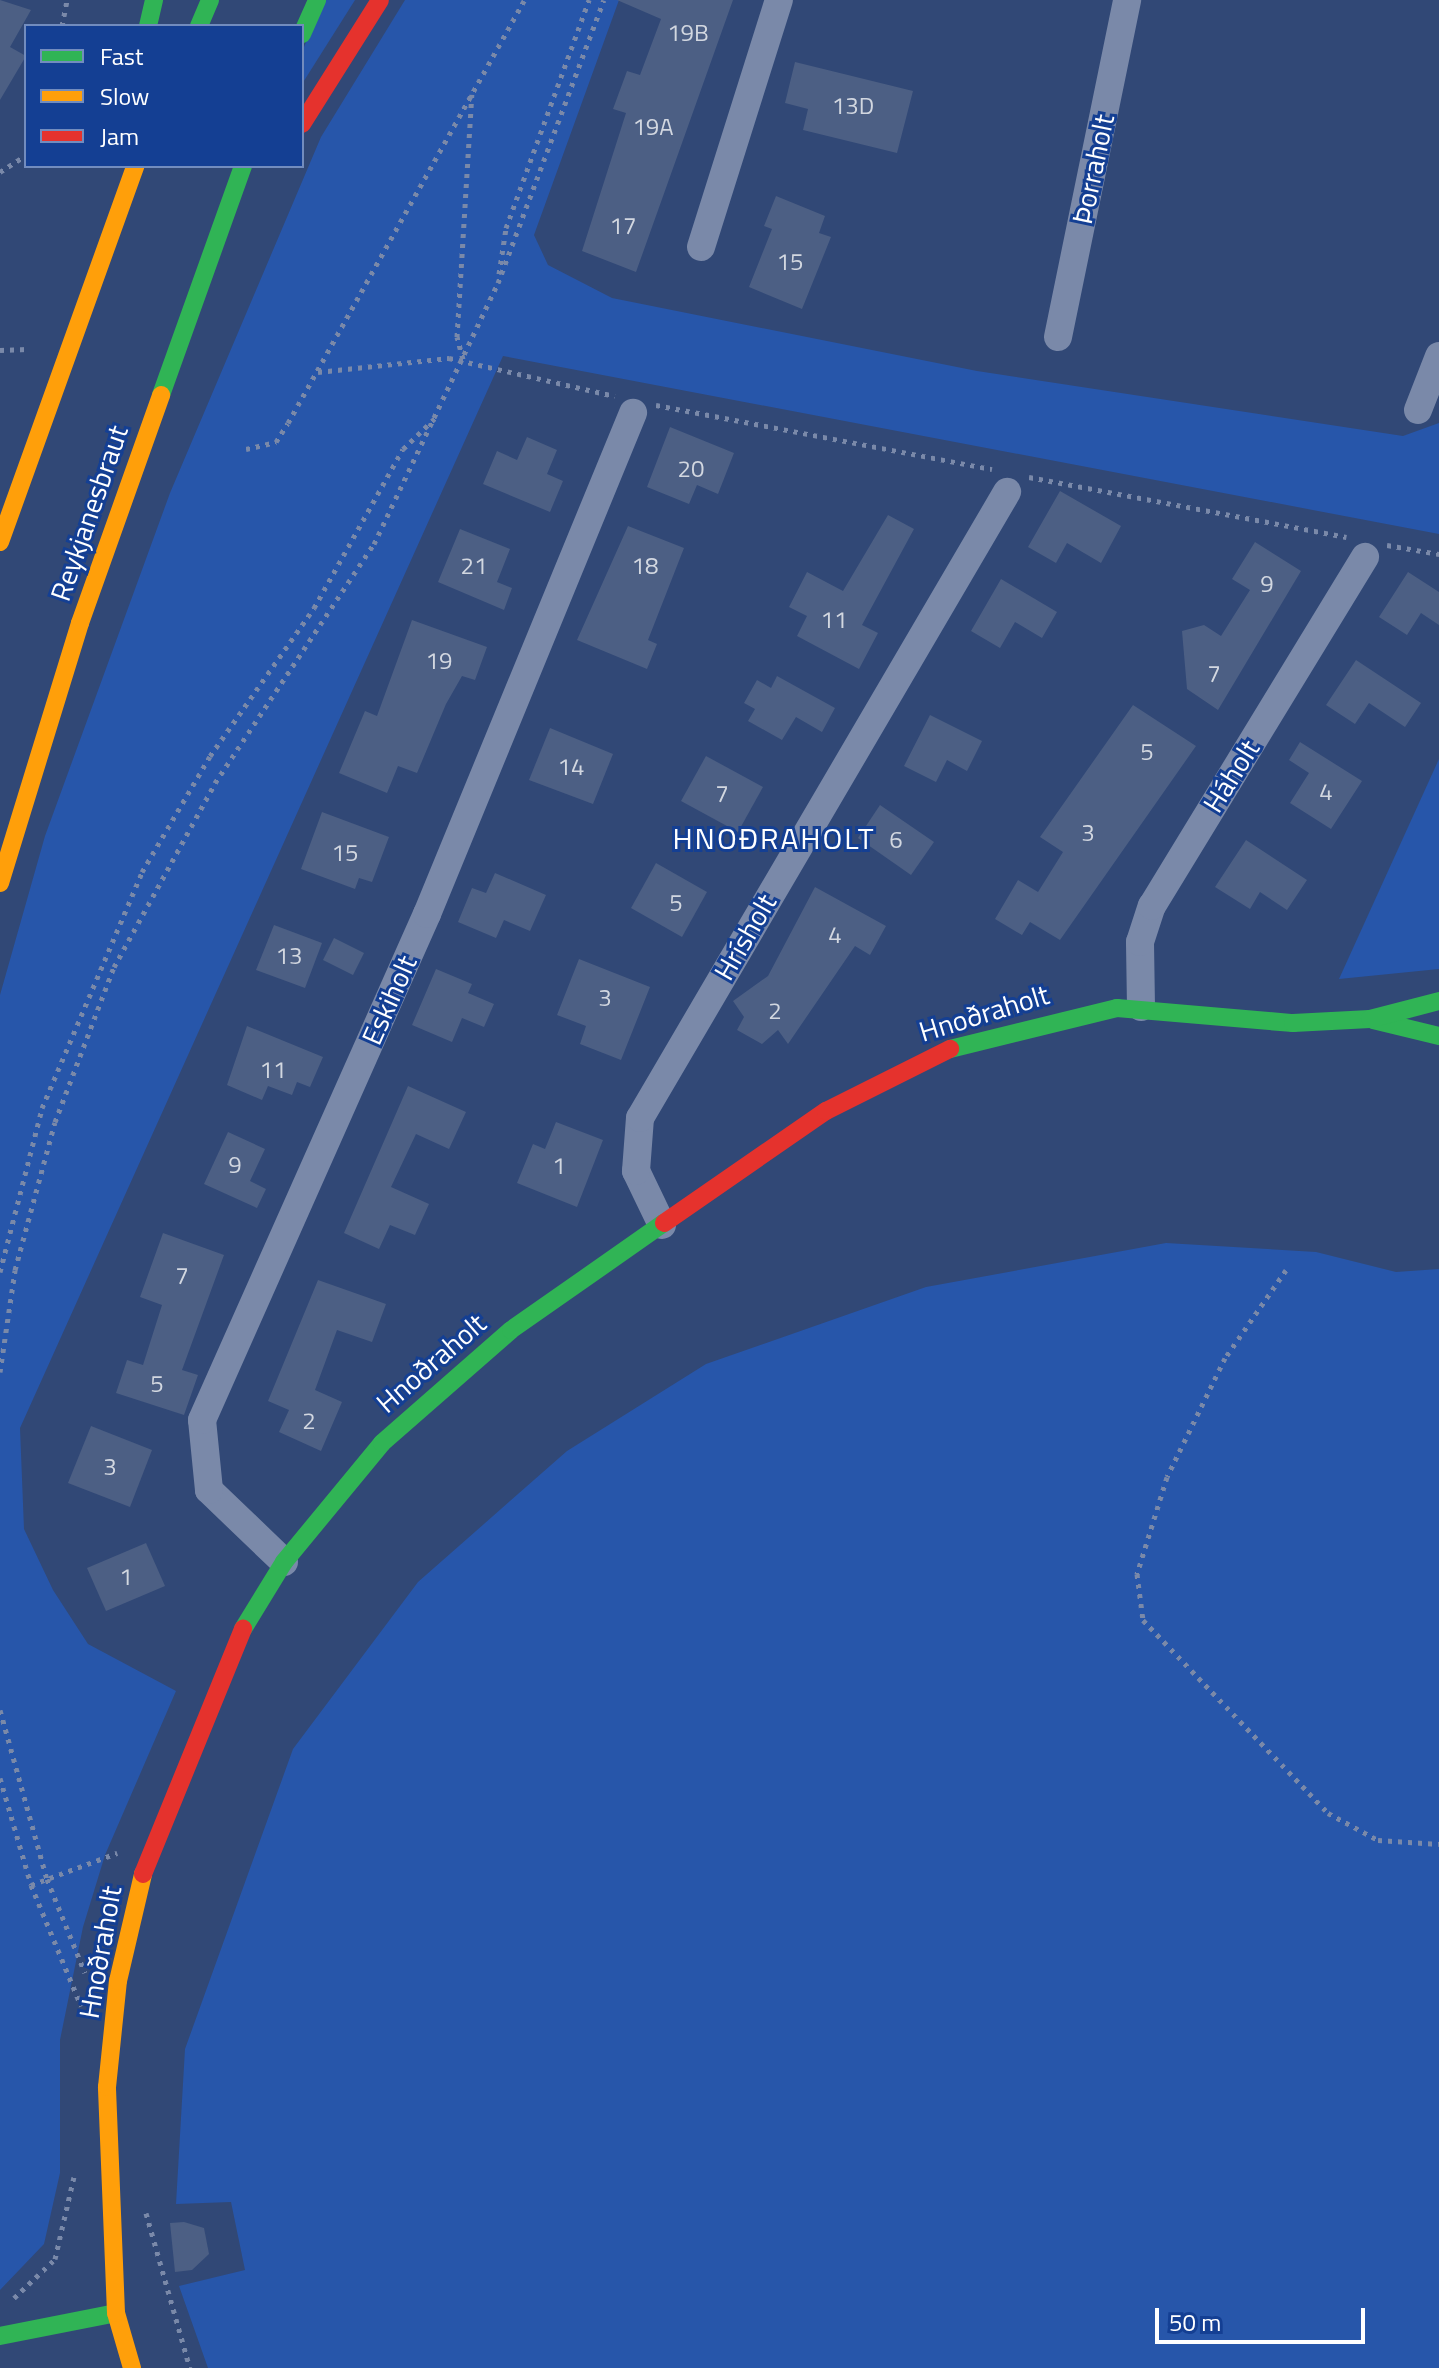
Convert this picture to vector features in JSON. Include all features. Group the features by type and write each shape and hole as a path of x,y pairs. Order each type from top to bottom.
{"main road":[{"path":"148,24 154,0"},
{"path":"200,24 210,0"},
{"path":"304,29 317,0"},
{"path":"304,121 380,0"},
{"path":"121,195 124,168"},
{"path":"0,542 121,195 134,168"},
{"name":"Reykjanesbraut","path":"0,883 80,623 242,168"},
{"path":"213,249 263,178"},
{"name":"Hnoðraholt","path":"132,2368 116,2313 107,2087 129,1928 155,1833 213,1693 284,1562 441,1384 826,1111 945,1050 1071,1015 1141,1007 1293,1023 1370,1019 1439,1001"},
{"name":"Hnoðraholt","path":"1370,1019 1439,1036"},
{"path":"0,2336 116,2313"}],"street":[{"path":"701,247 779,0"},
{"name":"Þorraholt","path":"1058,337 1127,0"},
{"path":"1418,410 1439,356"},
{"name":"Eskiholt","path":"284,1562 209,1490 202,1420 427,914 631,404"},
{"name":"Hrísholt","path":"662,1225 636,1171 640,1118 1010,479"},
{"name":"Háholt","path":"1141,1007 1140,942 1152,906 1366,546"}],"path":[{"path":"62,24 67,0"},
{"path":"246,449 276,442 524,0"},
{"path":"498,283 506,228 589,0"},
{"path":"0,1372 15,1270 55,1122 114,967 215,783 352,583 438,415 498,283 604,0"},
{"path":"463,360 457,337 472,90"},
{"path":"0,172 24,156"},
{"path":"0,350 28,349"},
{"path":"318,372 463,360 631,404 1366,546 1439,554"},
{"path":"0,1272 42,1108 142,872 210,756 314,608 403,449 438,415"},
{"path":"1286,1270 1225,1358 1167,1477 1137,1574 1143,1620 1328,1813 1378,1840 1439,1844"},
{"path":"0,1710 47,1879 85,1974"},
{"path":"0,1778 31,1885 81,2006"},
{"path":"31,1885 128,1849"},
{"path":"164,2286 190,2368"}],"shaded area":[{"path":"323,0 355,0 304,81 304,47"},
{"path":"405,0 619,0 534,235 548,265 612,298 977,371 1403,436 1439,423 1439,534 503,356 20,1428 24,1529 53,1590 88,1644 176,1691 105,1855 83,1927 60,2040 60,2173 44,2244 0,2290 0,995 45,836 170,493 321,137"},
{"path":"1439,759 1439,969 1339,979"},
{"path":"1166,1243 1316,1252 1396,1272 1439,1269 1439,2368 208,2368 179,2286 245,2270 231,2202 176,2204 185,2049 293,1749 418,1582 567,1451 706,1364 926,1287"}],"building":[{"path":"0,0 31,10 10,47 24,55 24,59 0,100"},
{"path":"617,0 733,0 636,272 582,251 626,113 613,109 627,71 640,75 661,19"},
{"path":"795,62 913,91 897,153 803,130 808,109 785,103"},
{"path":"776,196 825,216 819,233 831,237 802,309 749,287 772,229 764,226"},
{"path":"670,427 734,453 718,494 697,485 689,504 647,487"},
{"path":"527,437 557,450 547,474 563,481 550,512 483,484 497,451 517,460"},
{"path":"1060,491 1121,526 1101,563 1067,543 1056,563 1028,547"},
{"path":"888,515 914,529 862,625 878,633 859,669 797,636 807,616 789,607 807,572 843,591"},
{"path":"628,526 684,548 648,640 657,644 647,669 577,640"},
{"path":"460,529 510,549 497,582 512,588 504,610 438,582"},
{"path":"1255,542 1301,571 1218,710 1187,689 1182,631 1204,625 1221,636 1250,590 1232,579"},
{"path":"1408,572 1439,592 1439,625 1421,613 1407,635 1379,617"},
{"path":"1001,579 1057,612 1042,638 1015,622 1000,648 971,631"},
{"path":"412,620 487,647 475,680 462,676 446,704 417,773 398,766 387,793 339,773 365,711 377,716"},
{"path":"1356,660 1421,703 1405,727 1369,703 1355,724 1326,705"},
{"path":"777,676 835,708 822,732 796,717 782,740 748,721 755,709 744,703 757,680 771,688"},
{"path":"1133,705 1196,746 1060,940 1030,922 1022,935 995,919 1018,880 1038,892 1063,852 1040,837"},
{"path":"930,715 982,741 967,771 947,760 936,782 904,766"},
{"path":"550,728 613,754 593,804 529,780"},
{"path":"1300,742 1362,781 1331,829 1290,803 1309,773 1289,760"},
{"path":"706,756 763,787 738,832 681,801"},
{"path":"880,805 934,842 911,875 858,838"},
{"path":"322,812 389,837 372,882 359,878 355,889 301,869"},
{"path":"1246,840 1307,880 1287,910 1260,892 1250,909 1215,887"},
{"path":"656,863 707,892 682,937 631,908"},
{"path":"495,873 546,895 530,931 504,920 496,938 458,922 472,888 486,893"},
{"path":"815,887 886,926 870,955 855,946 788,1044 778,1030 762,1044 737,1030 744,1017 733,1001 768,976"},
{"path":"274,925 322,943 305,988 256,970"},
{"path":"334,938 364,953 353,975 323,960"},
{"path":"579,959 650,987 621,1060 580,1044 586,1026 557,1015"},
{"path":"436,969 472,984 468,993 494,1004 484,1027 462,1018 452,1042 412,1025"},
{"path":"247,1026 323,1057 310,1087 297,1082 292,1095 268,1086 262,1100 227,1085"},
{"path":"408,1086 466,1112 449,1149 416,1134 391,1187 429,1204 415,1235 390,1225 379,1249 344,1233"},
{"path":"556,1122 603,1140 577,1207 517,1183 533,1144 545,1149"},
{"path":"228,1132 265,1149 250,1181 266,1189 257,1208 204,1184"},
{"path":"163,1233 224,1255 182,1370 198,1375 184,1415 116,1393 127,1360 143,1365 162,1305 140,1297"},
{"path":"318,1280 386,1304 372,1342 337,1330 315,1390 342,1402 321,1451 279,1432 289,1410 268,1401"},
{"path":"91,1426 152,1450 130,1507 68,1483"},
{"path":"146,1543 165,1586 106,1611 87,1568"},
{"path":"184,2222 204,2228 209,2254 192,2270 175,2272 170,2223"}],"traffic: fast":[{"path":"148,24 154,0"},
{"path":"200,24 210,0"},
{"path":"304,29 317,0"},
{"path":"161,395 242,168"},
{"path":"950,1049 1117,1008 1293,1023 1370,1019 1439,1001"},
{"path":"1373,1020 1439,1036"},
{"path":"243,1629 284,1562 382,1443 511,1330 664,1223"},
{"path":"0,2336 116,2313"}],"traffic: slow":[{"path":"0,542 134,168"},
{"path":"0,883 80,623 161,395"},
{"path":"132,2368 116,2313 107,2087 118,1981 143,1874"}],"traffic: jam":[{"path":"304,121 380,0"},
{"path":"664,1223 826,1111 950,1049"},
{"path":"143,1874 243,1629"}],"district":[{"name":"HNOÐRAHOLT","path":"774,838"}]}
